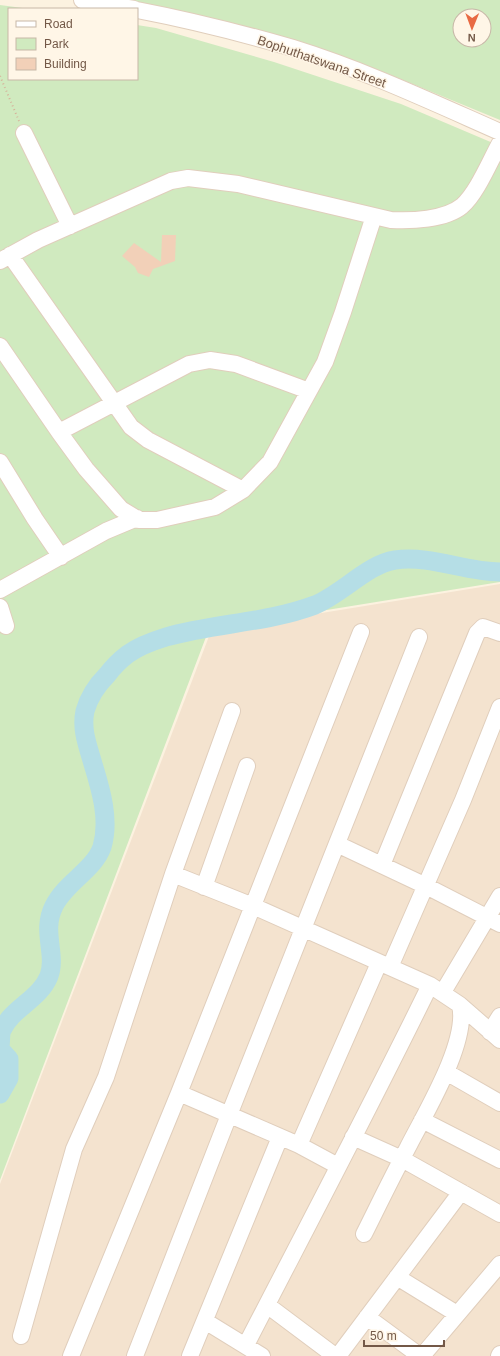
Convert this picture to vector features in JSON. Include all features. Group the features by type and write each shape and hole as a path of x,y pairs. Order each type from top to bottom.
{"street":[{"name":"Bophuthatswana Street","path":"82,0 130,8"},
{"name":"Bophuthatswana Street","path":"138,9 191,21 294,48 371,76 500,132"},
{"path":"24,133 70,226"},
{"path":"243,490 148,440 130,427 5,258 70,226 171,180 188,178 238,184 391,220 413,221 441,215 461,206 471,194 500,143"},
{"path":"0,346 86,469 121,509 139,520 157,520 215,507 243,490 270,462 325,362 374,216"},
{"path":"59,432 189,364 210,360 236,364 309,390"},
{"path":"0,462 35,519 61,556"},
{"path":"0,590 106,531 136,518"},
{"path":"0,607 6,626"},
{"path":"382,865 477,632 483,627 500,633"},
{"path":"70,1356 179,1093 361,632"},
{"path":"135,1356 229,1115 420,637"},
{"path":"299,1145 384,965 426,886 463,800 500,707"},
{"path":"21,1336 74,1149 106,1077 173,874 232,711"},
{"path":"204,887 247,766"},
{"path":"337,844 426,886 494,921"},
{"path":"173,874 253,906 436,989 460,1005 495,1036 500,1016"},
{"path":"246,1345 338,1166 436,989 494,921 500,896"},
{"path":"364,1234 446,1072 459,1032 462,1013 460,1005"},
{"path":"446,1072 500,1103"},
{"path":"179,1093 299,1145 338,1166"},
{"path":"422,1120 500,1160"},
{"path":"190,1356 280,1137"},
{"path":"354,1137 402,1159 500,1214"},
{"path":"267,1305 336,1356 461,1192"},
{"path":"367,1317 421,1356 500,1264"},
{"path":"397,1277 457,1314"},
{"path":"205,1321 262,1356"}],"path":[{"path":"0,76 24,133"}],"shaded area":[{"path":"500,584 500,1356 0,1356 0,1184 211,631"}],"green space":[{"path":"129,0 500,0 500,120 376,69 211,20"},
{"path":"0,5 22,8 8,8 8,80 138,80 138,25 156,28 274,62 401,104 500,146 500,582 209,629 0,1180"}],"building":[{"path":"162,235 176,235 175,261 153,269 149,277 138,273 135,267 122,256 134,243 161,262"}],"waterway":[{"path":"0,1046 1,1032 7,1022 39,991 49,976 51,968 49,924 50,915 54,906 65,890 93,863 102,847 105,826 104,805 86,738 84,718 85,711 94,692 119,661 137,649 166,637 185,632 278,616 315,605 335,594 375,567 395,560 422,560 500,572"},
{"path":"0,1049 9,1059 9,1078 0,1094"}]}
